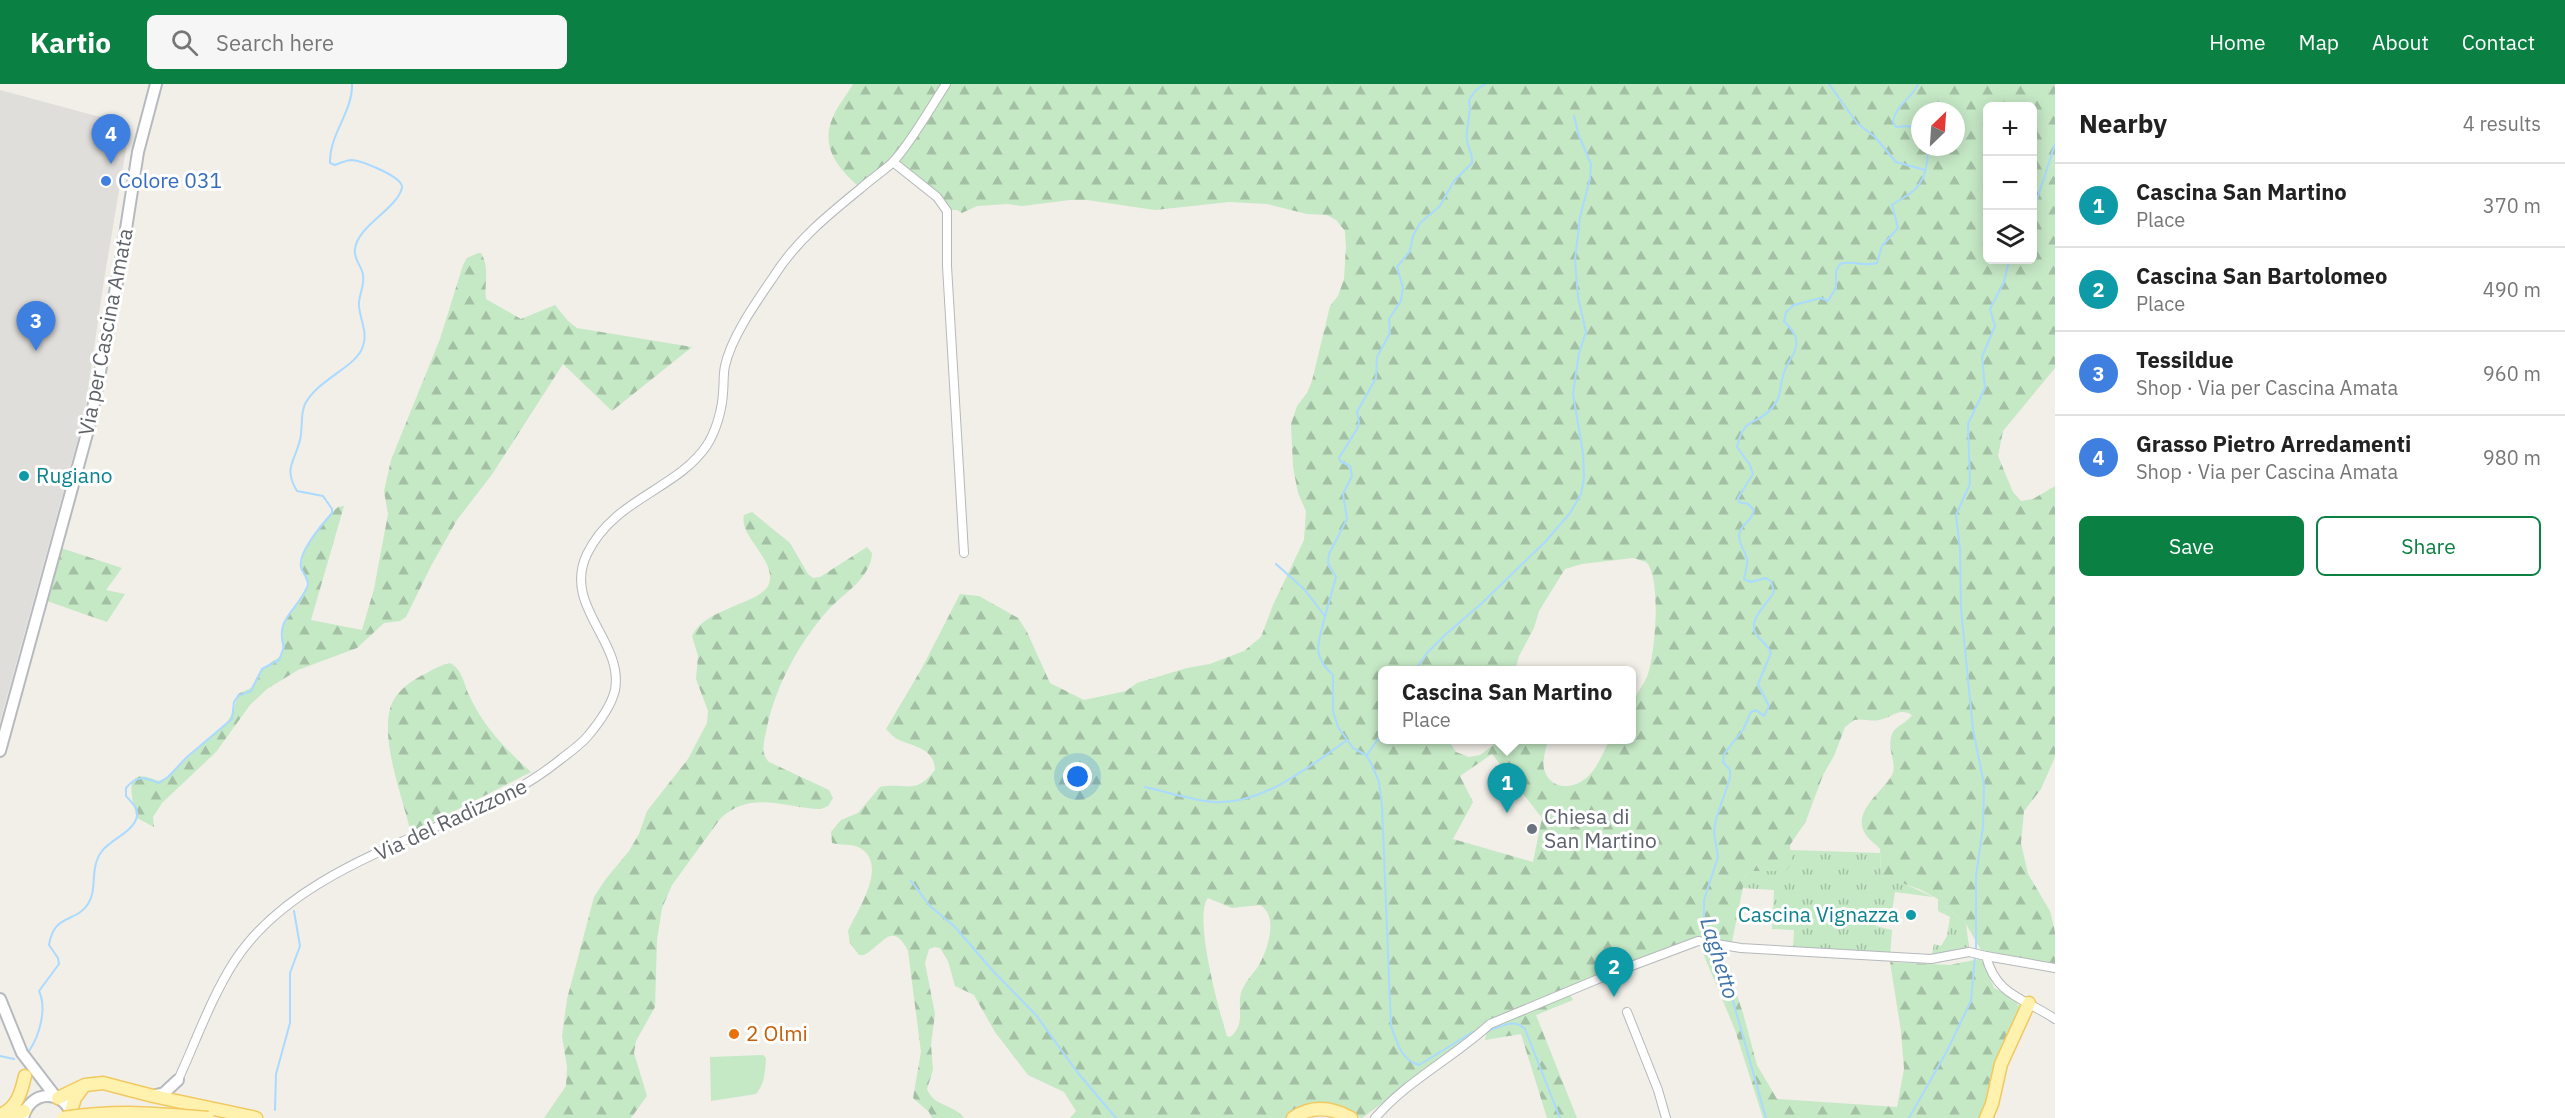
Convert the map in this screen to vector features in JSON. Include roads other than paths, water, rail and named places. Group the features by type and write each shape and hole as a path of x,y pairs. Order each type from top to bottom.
{"main road":[{"path":"1986,1118 1992,1104 2001,1064 2029,1003"},
{"path":"0,1115 11,1110 21,1094 25,1076"},
{"path":"56,1097 85,1085 103,1083 173,1101 255,1118"},
{"path":"85,1085 75,1098 69,1116 126,1111 208,1118"},
{"path":"1992,1104 1997,1118"},
{"path":"1293,1118 1306,1110 1319,1108 1351,1118"},
{"path":"9,1118 24,1112"}],"street":[{"name":"Via per Cascina Amata","path":"0,751 91,419 121,261 138,152 156,84"},
{"name":"Via del Radizzone","path":"178,1080 233,964 270,921 292,902 314,886 356,864 429,830 484,808 525,787 583,742 597,724 614,692 616,679 607,646 590,619 581,588 584,561 589,550 611,520 681,470 706,445 713,433 722,403 724,367 739,333 771,280 790,253 813,230 893,162 946,84"},
{"path":"893,162 937,197 947,210 947,266 964,553"},
{"path":"1375,1118 1409,1084 1474,1039 1487,1027 1610,974 1698,941 1741,948 1931,959 1969,952 2055,968"},
{"path":"1986,956 1994,978 2005,990 2055,1019"},
{"path":"0,999 2,1011 22,1053 69,1116"},
{"path":"1627,1012 1658,1090 1666,1118"},
{"path":"22,1053 25,1076 24,1112"},
{"path":"153,1096 164,1093 178,1080"},
{"path":"173,1101 178,1080"},
{"path":"24,1112 37,1098 56,1097"}],"waterway":[{"path":"29,1051 41,1021 42,1005 39,991 59,964 58,958 49,945 52,935 60,923 78,914 88,904 93,892 94,871 102,851 135,822 137,810 126,796 126,788 141,778 159,783 232,719 234,702 238,696 251,691 262,669 279,660 284,647 282,629 285,621 308,585 301,567 303,553 332,513 332,509 323,496 297,491 293,483 290,470 301,435 303,408 311,395 353,360 363,346 364,331 359,302 363,279 355,256 355,249 363,232 393,203 402,188 401,184 390,175 364,163 352,160 335,165 330,163 333,142 349,104 352,84"},
{"path":"1276,564 1304,589 1325,616 1336,577 1328,563 1329,554 1347,519 1343,494 1352,476 1350,466 1340,461 1339,458 1357,429 1359,422 1357,412 1376,378 1377,357 1390,333 1389,319 1401,301 1403,288 1397,267 1410,251 1413,236 1420,223 1440,206 1454,181 1472,163 1467,135 1469,100 1476,90 1485,84"},
{"path":"1829,84 1857,123 1875,137 1896,162 1925,170"},
{"name":"Laghetto","path":"1911,127 1896,127 1893,122 1900,106 1918,84"},
{"path":"1418,666 1445,635 1481,604 1546,541 1570,513 1581,494 1584,478 1583,453 1573,394 1579,353 1586,332 1578,297 1575,260 1580,217 1590,179 1591,164 1579,136 1574,116"},
{"path":"2034,210 2055,144"},
{"name":"Laghetto","path":"1766,1118 1731,994 1704,922 1704,900 1718,857 1714,832 1716,819 1730,778 1730,770 1723,762 1724,754 1743,730 1751,712 1756,710 1764,716 1769,706 1758,684 1771,653 1756,634 1754,623 1774,592 1771,581 1766,578 1751,582 1744,579 1747,559 1739,535 1754,510 1748,504 1739,502 1738,498 1753,474 1750,465 1737,447 1743,430 1766,414 1778,399 1783,375 1796,344 1795,335 1784,321 1786,312 1794,305 1821,298 1828,301 1836,288 1836,271 1840,264 1877,263 1882,246 1898,228 1892,205 1912,192 1920,183 1927,156"},
{"path":"1976,951 1976,876 1983,827 1984,784 1973,730 1961,609 1960,549 1956,515 1970,484 1968,424 1985,388 1982,357 1995,326 1990,309 2004,282 2008,264"},
{"path":"1325,616 1318,648 1321,661 1333,675 1333,711 1338,727 1353,748 1366,755 1379,782 1382,806 1391,1026 1395,1038 1404,1055 1419,1065 1473,1032 1478,1032"},
{"path":"1367,755 1378,739"},
{"path":"1145,787 1214,802 1250,797 1267,791 1300,773 1346,741"},
{"path":"911,881 930,906 955,927 993,971 1036,1015 1078,1073 1116,1118"},
{"path":"275,1110 276,1074 290,1023 290,973 300,946 294,911"},
{"path":"1909,1118 1947,1051 1971,1001 1975,956"},
{"path":"1486,1031 1507,1024 1516,1024 1525,1029 1560,1118"},
{"path":"0,1056 14,1059"}],"place":[{"name":"Grasso Pietro Arredamenti","path":"111,164"},
{"name":"Colore 031","path":"106,181"},
{"name":"Tessildue","path":"36,351"},
{"name":"Rugiano","path":"24,476"},
{"name":"Cascina San Martino","path":"1507,813"},
{"name":"Chiesa di San Martino","path":"1532,829"},
{"name":"Cascina Vignazza","path":"1911,915"},
{"name":"Cascina San Bartolomeo","path":"1614,997"},
{"name":"2 Olmi","path":"734,1034"}]}
